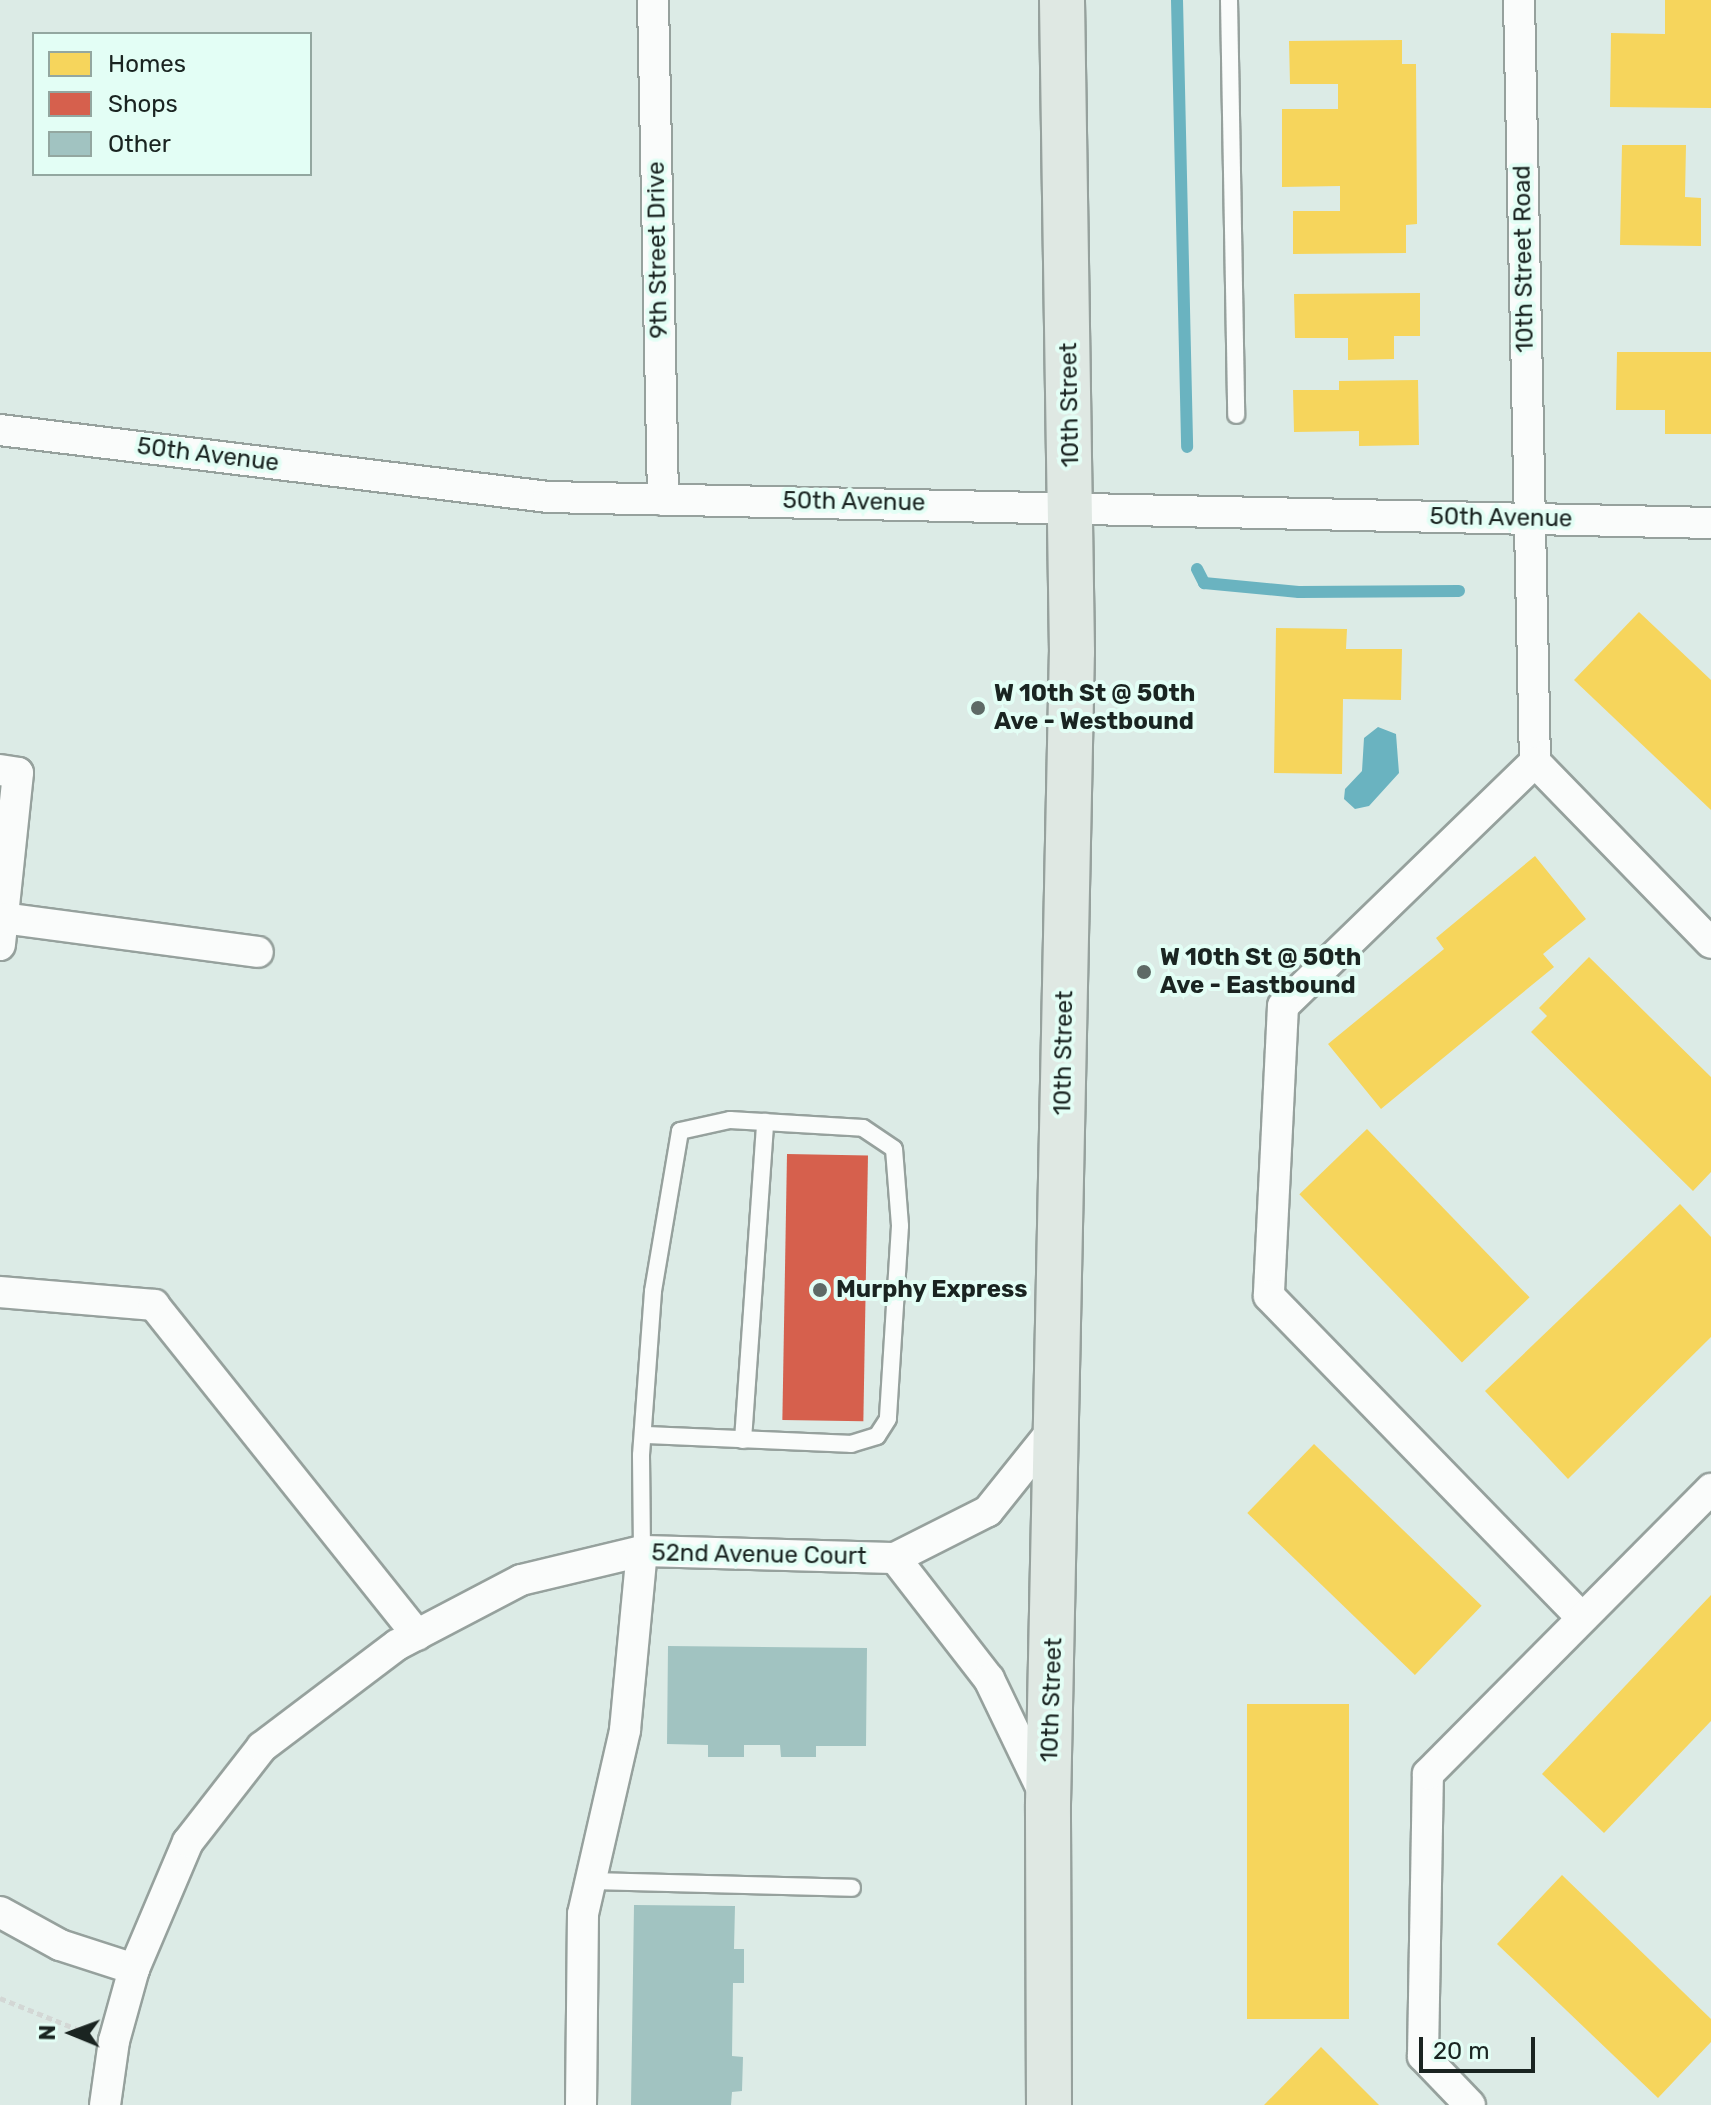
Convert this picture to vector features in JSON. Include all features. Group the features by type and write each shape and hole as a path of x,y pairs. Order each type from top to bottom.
{"main road":[{"name":"10th Street","path":"1049,2105 1048,1804 1058,1423 1072,506 1062,0"}],"street":[{"name":"9th Street Drive","path":"653,0 663,500"},
{"name":"10th Street Road","path":"1519,0 1535,762"},
{"name":"50th Avenue","path":"0,430 548,497 1072,506 1195,514 1711,523"},
{"path":"1581,1617 1269,1296 1283,1006 1535,762 1711,943"},
{"path":"0,770 18,773 1,932 258,952"},
{"path":"0,1292 154,1305 417,1635"},
{"name":"52nd Avenue Court","path":"134,1969 188,1842 262,1747 417,1635 521,1580 642,1551 895,1558 988,1511 1058,1423"},
{"path":"1470,2105 1423,2056 1428,1774 1711,1489"},
{"path":"581,2105 583,1914 625,1730 642,1551"},
{"name":"52nd Avenue Court","path":"895,1558 989,1679 1048,1804"},
{"path":"0,1912 60,1945 134,1969 114,2041 105,2105"}],"lane":[{"path":"1229,0 1236,415"},
{"path":"642,1551 643,1435 653,1291 680,1131 730,1120 863,1128 894,1149 900,1226 888,1419 877,1436 851,1444 643,1435"},
{"path":"743,1440 765,1122"},
{"path":"590,1881 852,1888"}],"path":[{"path":"0,1998 29,2013 114,2041"}],"water":[{"path":"1378,727 1396,734 1399,773 1369,806 1355,809 1344,799 1345,789 1362,771 1364,738"}],"building: Homes":[{"path":"1665,0 1711,0 1711,108 1610,107 1611,33 1665,34"},
{"path":"1402,40 1402,64 1416,64 1417,224 1406,225 1406,253 1293,254 1293,211 1340,211 1340,186 1282,187 1282,109 1338,109 1338,84 1290,84 1289,41"},
{"path":"1622,145 1686,145 1685,197 1701,198 1701,246 1620,245"},
{"path":"1420,293 1420,336 1394,336 1394,359 1348,360 1348,338 1295,338 1294,294"},
{"path":"1617,352 1711,352 1711,434 1665,434 1665,410 1616,410"},
{"path":"1418,380 1419,445 1359,446 1359,431 1294,432 1293,390 1339,390 1339,381"},
{"path":"1639,612 1711,680 1711,810 1574,680"},
{"path":"1276,628 1347,629 1346,649 1402,649 1401,700 1343,699 1342,774 1274,773"},
{"path":"1535,856 1586,919 1543,954 1554,967 1381,1109 1328,1044 1444,949 1436,938"},
{"path":"1589,957 1711,1077 1711,1172 1693,1191 1531,1032 1547,1016 1539,1008"},
{"path":"1367,1129 1530,1297 1462,1363 1299,1194"},
{"path":"1680,1204 1711,1237 1711,1337 1568,1479 1485,1391"},
{"path":"1314,1444 1482,1606 1415,1675 1247,1513"},
{"path":"1711,1595 1711,1721 1604,1833 1542,1774"},
{"path":"1247,1704 1349,1704 1349,2019 1247,2019"},
{"path":"1562,1875 1711,2019 1711,2042 1658,2098 1497,1944"},
{"path":"1321,2047 1379,2105 1264,2105"}],"building: Shops":[{"path":"787,1154 868,1155 863,1421 782,1420"}],"building: Other":[{"path":"668,1646 867,1648 866,1746 816,1746 816,1757 781,1757 780,1745 744,1745 744,1757 708,1757 708,1745 667,1744"},
{"path":"634,1905 735,1906 734,1949 744,1949 744,1983 733,1983 732,2056 743,2057 742,2091 732,2092 731,2105 631,2105"}],"waterway":[{"path":"1177,0 1187,447"},
{"path":"1197,569 1204,583 1299,592 1459,591"}],"place":[{"name":"W 10th St @ 50th Ave - Westbound","path":"978,708"},
{"name":"W 10th St @ 50th Ave - Eastbound","path":"1144,972"},
{"name":"Murphy Express","path":"820,1290"}]}
